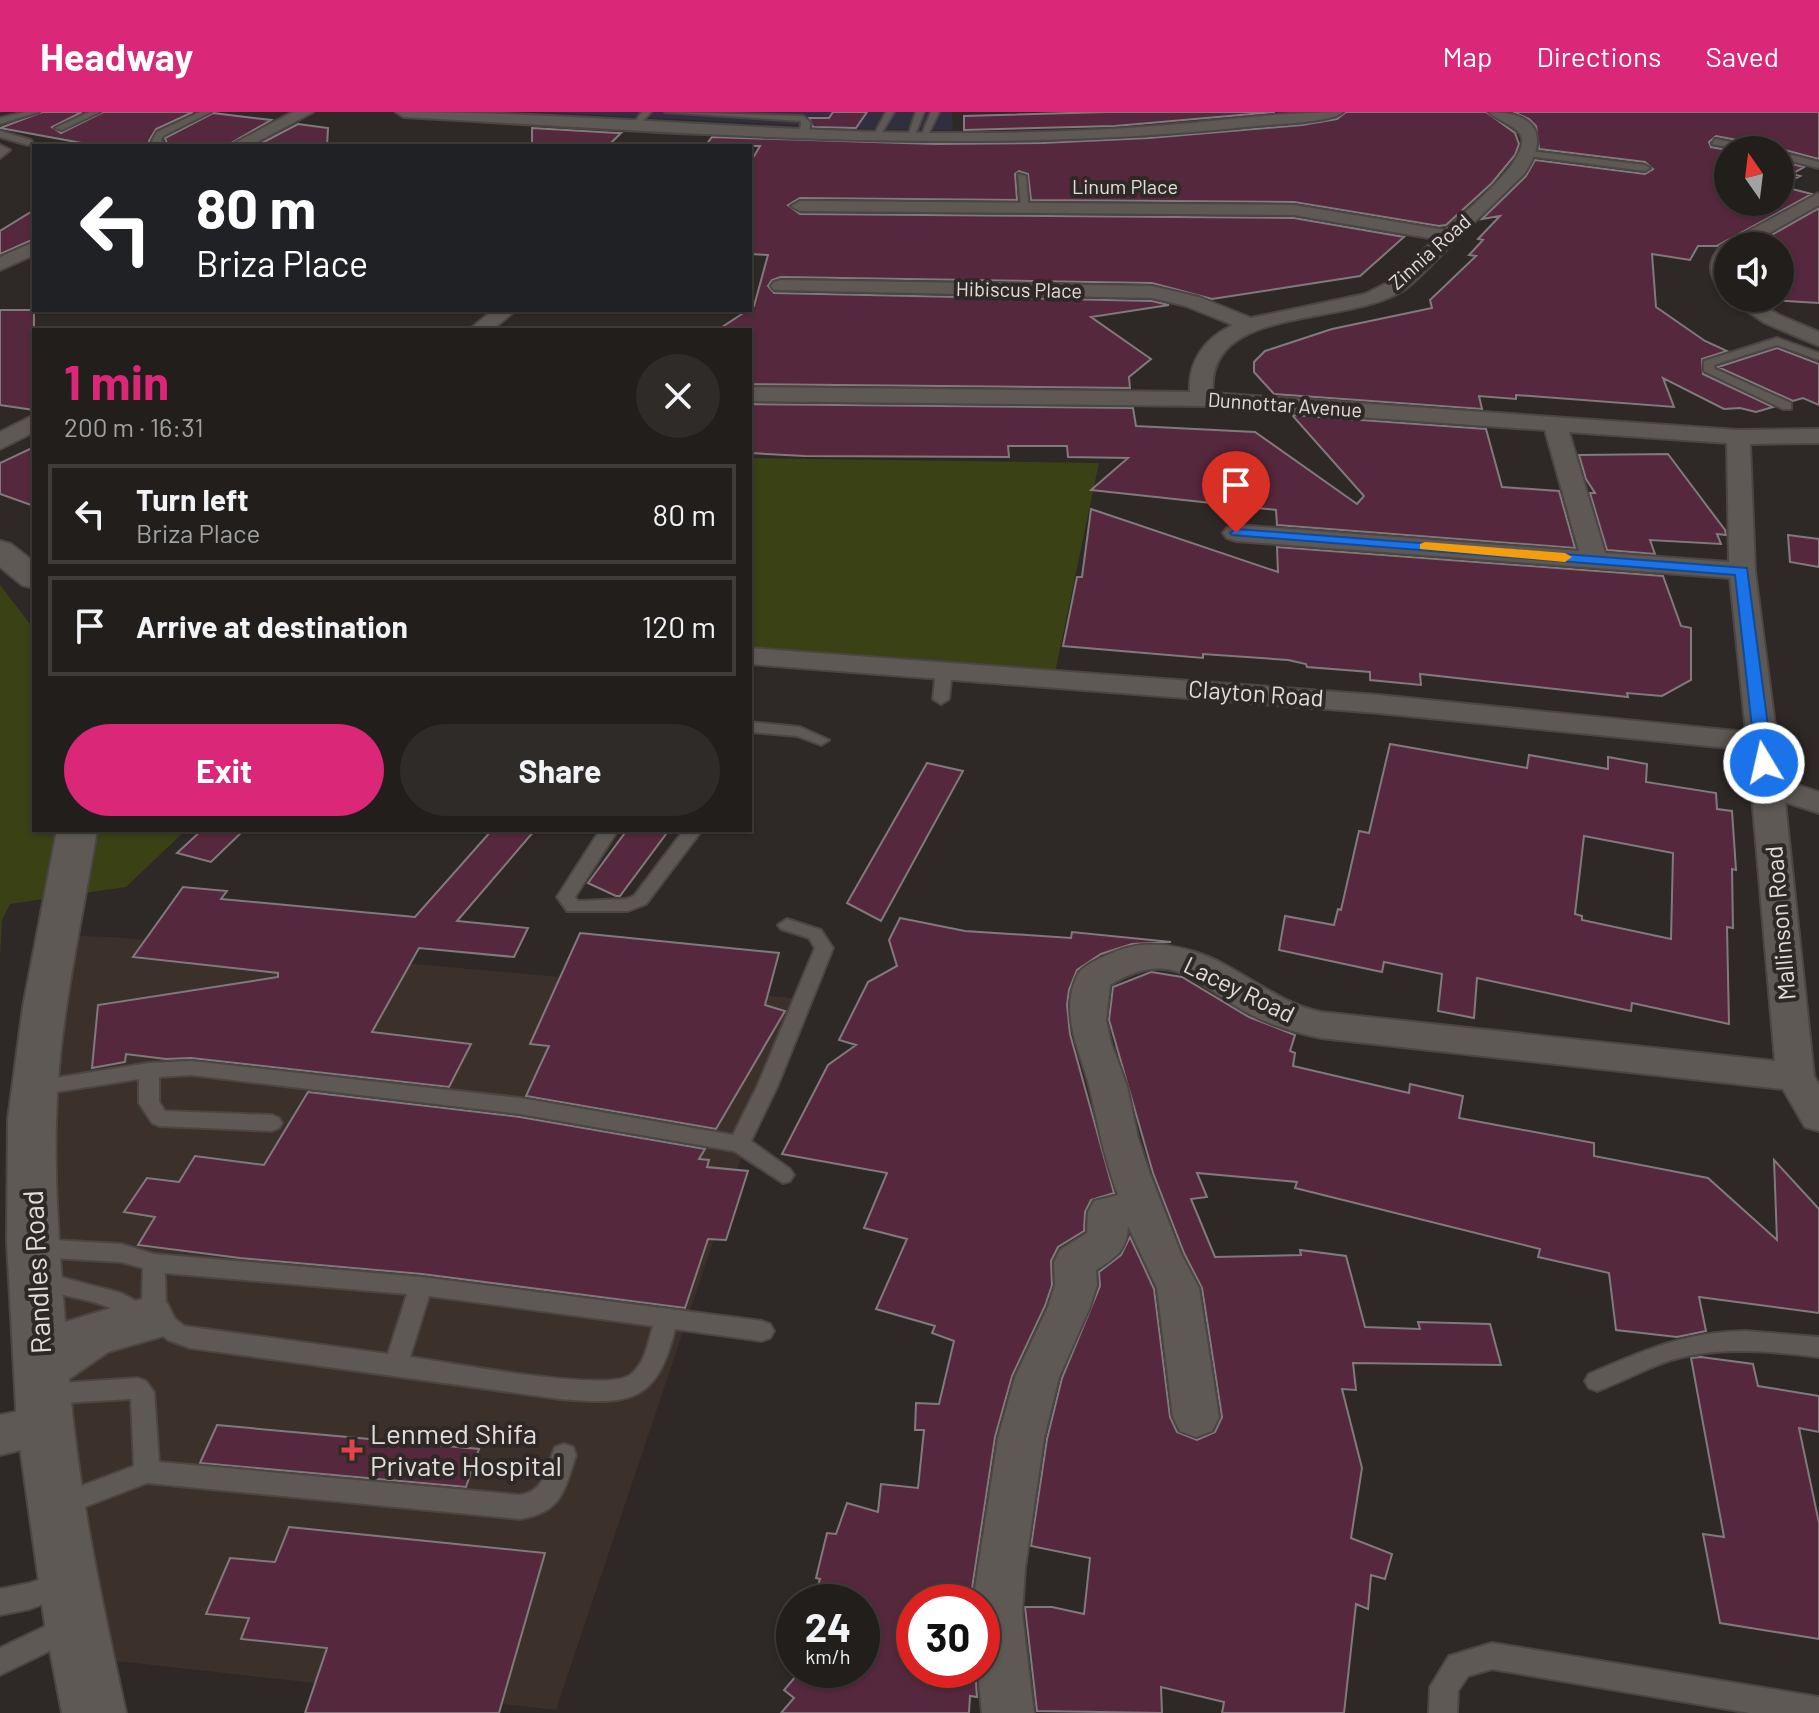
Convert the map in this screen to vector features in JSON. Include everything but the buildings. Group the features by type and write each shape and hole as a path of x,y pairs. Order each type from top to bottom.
{"street":[{"path":"241,144 305,112"},
{"path":"404,112 641,118 683,127 916,137 1121,134 1335,112"},
{"path":"1497,112 1530,133 1534,144 1531,154"},
{"path":"667,144 683,127"},
{"name":"Zinnia Road","path":"1202,399 1201,376 1211,351 1224,338 1251,325 1345,307 1385,293 1400,284 1531,154"},
{"path":"1758,232 1819,198"},
{"name":"Linum Place","path":"800,206 1294,210 1448,236"},
{"path":"0,264 32,249"},
{"name":"Hibiscus Place","path":"781,286 1152,292 1208,306 1251,325"},
{"path":"482,328 503,312"},
{"path":"1761,312 1819,340"},
{"name":"Dunnottar Avenue","path":"752,394 1202,399 1738,437 1819,436"},
{"path":"0,442 32,423"},
{"path":"1555,424 1594,560"},
{"name":"Mallinson Road","path":"1738,437 1742,571 1760,742 1768,785 1795,1077 1819,1117"},
{"path":"1236,533 1742,571"},
{"path":"0,551 32,576"},
{"name":"Clayton Road","path":"752,656 942,685 1378,704 1760,742"},
{"path":"1768,785 1819,803"},
{"name":"Randles Road","path":"77,832 45,1007 32,1119 35,1264 33,1406 58,1506 94,1713"},
{"name":"Lacey Road","path":"1196,1417 1178,1288 1161,1256 1118,1138 1108,1086 1088,1020 1093,979 1119,964 1138,957 1158,955 1194,964 1262,1004 1306,1023 1795,1077"},
{"path":"1008,1713 997,1613 1021,1438 1037,1377 1069,1307 1076,1285 1075,1262 1107,1241 1108,1212 1143,1209"},
{"path":"33,1406 66,1345 83,1337 154,1322"}],"lane":[{"path":"0,121 35,112"},
{"path":"59,128 96,112"},
{"path":"160,144 156,141 160,134 207,112"},
{"path":"669,112 803,119 807,123 804,133"},
{"path":"876,135 890,112"},
{"path":"916,137 920,112"},
{"path":"916,137 935,112"},
{"path":"0,134 28,142"},
{"path":"0,148 6,150 0,155"},
{"path":"1531,154 1645,168"},
{"path":"1794,159 1819,165"},
{"path":"1021,176 1026,208"},
{"path":"1787,406 1710,371 1708,363 1777,341 1819,357"},
{"path":"756,727 800,732 821,740"},
{"path":"608,832 566,897 573,907 628,905 640,900 691,832"},
{"path":"739,1144 767,1087 824,948 815,934 787,925"},
{"path":"36,1088 149,1070 191,1068 260,1075 520,1106 739,1144 783,1175"},
{"path":"149,1070 149,1103 159,1118 272,1123"},
{"path":"35,1264 121,1253 154,1263 421,1286 762,1331"},
{"path":"154,1263 154,1322"},
{"path":"35,1264 121,1302 170,1332 190,1338 610,1391 632,1387 646,1375 654,1360 666,1319"},
{"path":"396,1365 421,1286"},
{"path":"1597,1381 1670,1351 1706,1342 1744,1339 1819,1347"},
{"path":"33,1406 138,1388 144,1406 147,1472"},
{"path":"58,1506 147,1472 520,1507 538,1505 549,1497 564,1455"},
{"path":"0,1602 30,1596 73,1603"},
{"path":"0,1662 73,1603"},
{"path":"1443,1713 1444,1687 1459,1665 1492,1656 1819,1711"}],"shaded area":[{"path":"539,112 952,112 953,130 868,129"},
{"name":"Lenmed Shifa Private Hospital","path":"51,935 112,937 795,998 556,1710 89,1658 33,1242"}],"green space":[{"path":"752,458 1099,463 1055,673 752,652"},
{"path":"0,585 32,625 32,832 184,832 126,887 10,904 2,920 0,959"}],"slow traffic":[{"path":"1425,546 1565,557"}],"place":[{"name":"Lenmed Shifa Private Hospital","path":"352,1450"}],"route":[{"path":"1236,533 1742,571 1764,763"}]}
